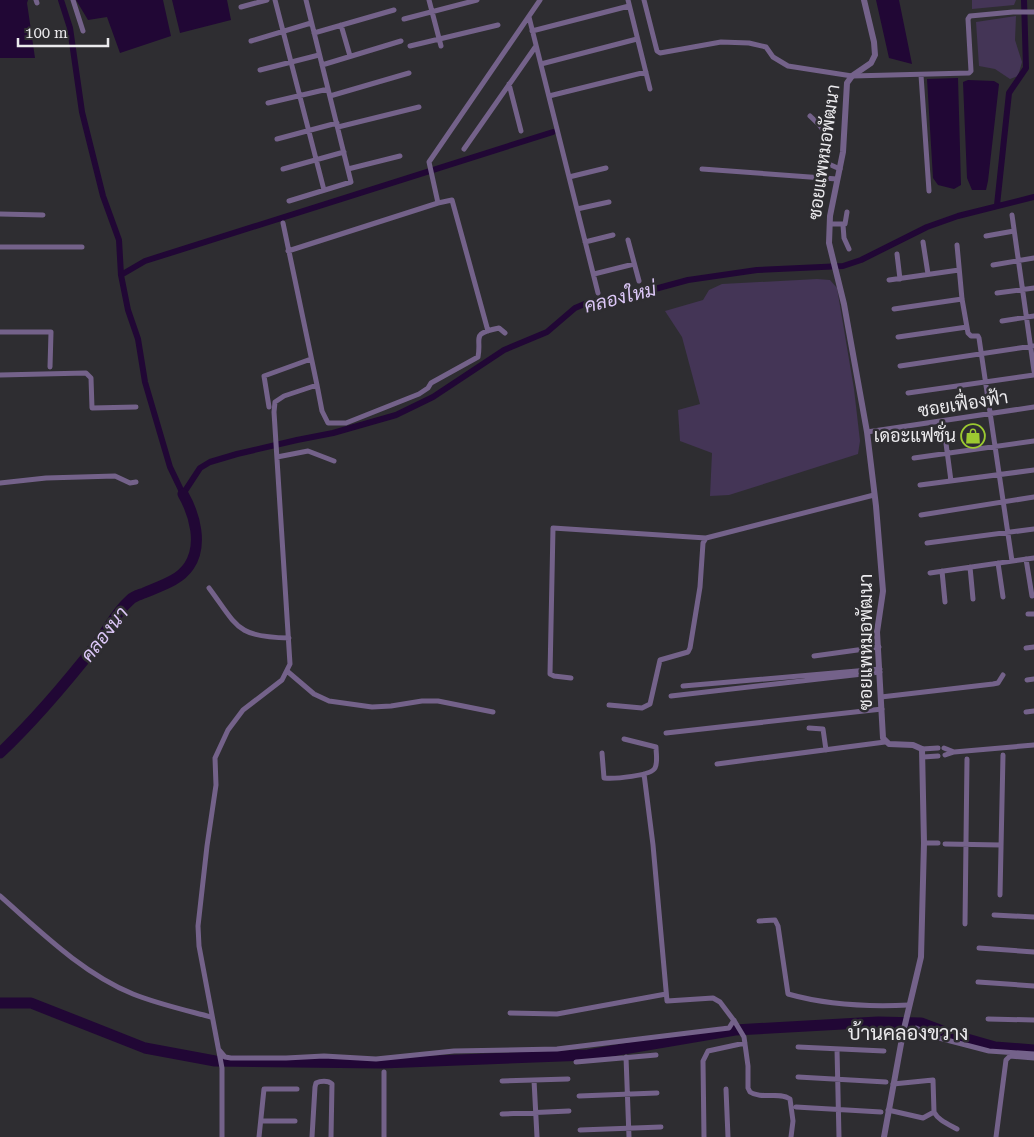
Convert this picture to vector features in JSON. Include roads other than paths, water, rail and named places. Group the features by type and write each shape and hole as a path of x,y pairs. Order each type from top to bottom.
{"street":[{"path":"72,0 83,31"},
{"path":"240,7 267,0"},
{"path":"275,0 324,190"},
{"path":"289,201 352,182 311,23 307,0"},
{"path":"429,0 441,46"},
{"path":"404,19 477,0"},
{"path":"438,203 429,162 540,0"},
{"path":"644,0 658,53 721,42 750,44 766,47 773,57 788,66 852,76 970,73 969,17 974,15 1034,12"},
{"name":"ซอยแพหมอพัฒนา","path":"864,0 874,42 875,55 871,63 852,76 847,83 843,152 830,224 829,243 844,304 867,432 883,591 878,625 882,734 885,742"},
{"path":"532,31 628,3 650,89"},
{"path":"314,33 394,10"},
{"path":"529,17 598,293"},
{"path":"251,41 311,23"},
{"path":"410,46 498,24"},
{"path":"341,25 350,56"},
{"path":"541,64 637,39"},
{"path":"322,65 401,41"},
{"path":"464,149 536,46"},
{"path":"260,70 319,55"},
{"path":"330,96 409,72"},
{"path":"549,96 646,72"},
{"path":"921,75 929,191"},
{"path":"509,84 521,131"},
{"path":"268,103 328,89"},
{"path":"277,139 309,130 419,107"},
{"path":"810,116 820,125 824,133 826,156 822,165 840,167"},
{"path":"283,169 344,152"},
{"path":"348,168 400,156"},
{"path":"569,177 606,168"},
{"path":"702,168 837,179"},
{"path":"288,251 452,200 488,331"},
{"path":"577,209 609,202"},
{"path":"847,212 843,232 849,249"},
{"path":"0,214 43,214"},
{"path":"1012,215 1026,318 1032,346 1034,371"},
{"path":"282,223 322,411 328,424 346,423 419,394 428,388 431,383 478,357 478,338 480,335 499,328 505,333"},
{"path":"830,224 843,225"},
{"path":"986,236 1014,231"},
{"path":"585,242 613,235"},
{"path":"628,240 639,281"},
{"path":"923,242 928,274"},
{"path":"957,245 962,299 967,327 969,335 979,337 982,354 1012,561"},
{"path":"0,247 82,248"},
{"path":"897,254 900,278"},
{"path":"993,265 1034,258"},
{"path":"594,274 634,264"},
{"path":"888,280 959,270"},
{"path":"996,293 1034,288"},
{"path":"894,308 962,299"},
{"path":"1002,321 1034,316"},
{"path":"898,337 967,327"},
{"path":"0,332 51,332 50,367"},
{"path":"900,366 1032,346"},
{"path":"269,408 264,376 311,359"},
{"path":"0,375 86,373 91,378 92,408 136,407"},
{"path":"908,393 1034,375"},
{"path":"222,1137 222,1068 199,946 198,916 216,784 215,758 228,730 243,710 282,680 291,659 274,412 275,402 284,396 317,385"},
{"name":"ซอยเฟื่องฟ้า","path":"867,432 1034,407"},
{"path":"943,421 951,481"},
{"path":"914,458 1034,441"},
{"path":"278,457 308,452 326,460 334,461"},
{"path":"920,485 1034,470"},
{"path":"0,483 46,478 115,476 130,482 136,482"},
{"path":"571,678 550,674 553,528 706,538 874,495"},
{"path":"921,515 1034,497"},
{"path":"927,543 1034,529"},
{"path":"608,705 642,708 647,706 650,704 660,660 688,652 696,611 703,544 706,538"},
{"path":"930,573 1034,558"},
{"path":"1026,559 1032,596"},
{"path":"998,563 1003,597"},
{"path":"970,567 973,599"},
{"path":"942,571 945,602"},
{"path":"209,588 237,627 248,634 262,637 289,638"},
{"path":"814,656 879,647"},
{"path":"1026,648 1034,647"},
{"path":"683,686 880,670"},
{"path":"671,696 880,670"},
{"path":"286,672 314,694 329,701 372,707 438,701 493,712"},
{"path":"881,697 993,684 998,683 1003,676"},
{"path":"1027,680 1034,680"},
{"path":"666,733 882,709"},
{"path":"1026,712 1034,711"},
{"path":"809,728 824,729 826,750"},
{"path":"602,753 604,778 651,772 655,768 656,747 624,739"},
{"path":"718,764 885,742 894,745 914,745 923,753 938,756"},
{"path":"945,755 954,752 1034,745"},
{"path":"923,753 938,748"},
{"path":"944,748 954,752"},
{"path":"884,1137 902,1035 921,957 924,843 923,753"},
{"path":"1000,894 1003,755"},
{"path":"965,924 967,759"},
{"path":"644,774 653,845 667,1001 717,999 735,1021 744,1040 748,1066 748,1088 750,1092 758,1096 788,1097 791,1101 793,1121 791,1137"},
{"path":"924,843 938,843"},
{"path":"945,844 1000,845"},
{"path":"0,896 49,940 75,960 114,984 132,994 211,1017"},
{"path":"994,915 1034,917"},
{"path":"759,921 775,920 778,926 788,994 808,1000 883,1006 909,1005"},
{"path":"979,948 1034,952"},
{"path":"978,982 1034,986"},
{"path":"510,1014 557,1014 666,994"},
{"path":"988,1019 1034,1020"},
{"path":"219,1051 228,1058 324,1056 376,1060 454,1051 577,1047 729,1028 735,1021"},
{"path":"902,1035 916,1028 939,1038 989,1051 1034,1054"},
{"path":"704,1137 702,1061 708,1051 744,1040"},
{"path":"798,1047 884,1051"},
{"path":"837,1049 839,1137"},
{"path":"576,1062 656,1054"},
{"path":"996,1137 1006,1060 1010,1056 1034,1058"},
{"path":"626,1057 629,1137"},
{"path":"384,1072 384,1137"},
{"path":"798,1077 886,1082"},
{"path":"502,1082 568,1079"},
{"path":"534,1080 537,1137"},
{"path":"893,1084 933,1080 934,1112 942,1121 957,1129"},
{"path":"312,1137 314,1087 316,1083 328,1082 332,1084 332,1137"},
{"path":"260,1137 264,1089 297,1089"},
{"path":"726,1089 728,1137"},
{"path":"579,1096 657,1093"},
{"path":"796,1107 881,1112"},
{"path":"888,1110 923,1118 934,1112"},
{"path":"502,1114 569,1111"},
{"path":"261,1120 295,1121"},
{"path":"580,1130 661,1128"}],"waterway":[{"name":"คลองใหม่","path":"61,0 70,28 82,112 103,196 119,240 121,275 128,310 138,339 145,382 170,467 183,494 200,468 210,462 237,454 333,433 396,415 433,397 504,350 547,332 575,308 587,303 640,293 688,280 757,270 843,266 861,260 927,227 958,216 1034,197"},
{"path":"997,205 1009,93 1026,68 1024,0"},
{"path":"121,275 145,261 553,132"},
{"name":"คลองนา","path":"0,753 26,728 62,687 125,605 135,597 180,576 189,566 196,549 196,530 191,511 183,494"},
{"path":"0,1003 31,1003 145,1048 215,1061 382,1063 588,1055 735,1030 878,1022 921,1023 953,1035 995,1047 1034,1050"}],"place":[{"name":"เดอะแฟชั่น","path":"973,436"}],"district":[{"name":"บ้านคลองขวาง","path":"908,1033"}]}
